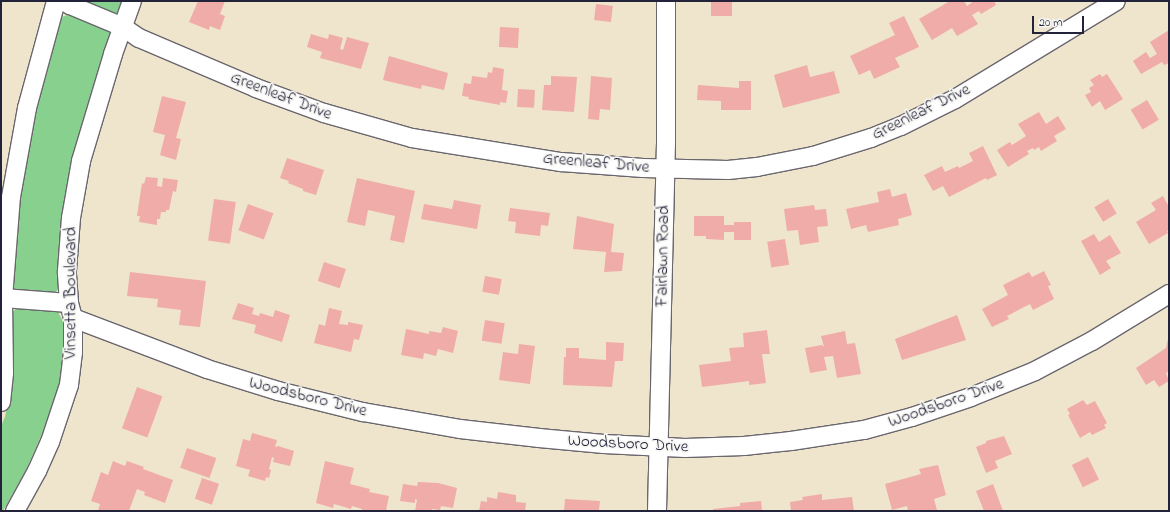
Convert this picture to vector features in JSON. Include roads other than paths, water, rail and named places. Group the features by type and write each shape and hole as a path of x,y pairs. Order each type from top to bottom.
{"street":[{"path":"1,402 4,373 3,271 11,197 27,108 56,1"},
{"name":"Greenleaf Drive","path":"64,1 70,5 123,27 139,38 256,88 324,113 412,138 562,162 665,169 728,170 757,168 813,156 871,138 901,126 955,99 1116,1"},
{"name":"Vinsetta Boulevard","path":"15,511 37,471 60,416 69,386 73,352 67,271 68,244 81,161 132,1"},
{"name":"Fairlawn Road","path":"657,511 665,169 666,1"},
{"name":"Woodsboro Drive","path":"3,298 71,311 207,369 278,391 363,412 460,429 568,441 659,447 744,446 791,441 864,430 912,417 971,397 1035,371 1092,341 1169,294"}]}
